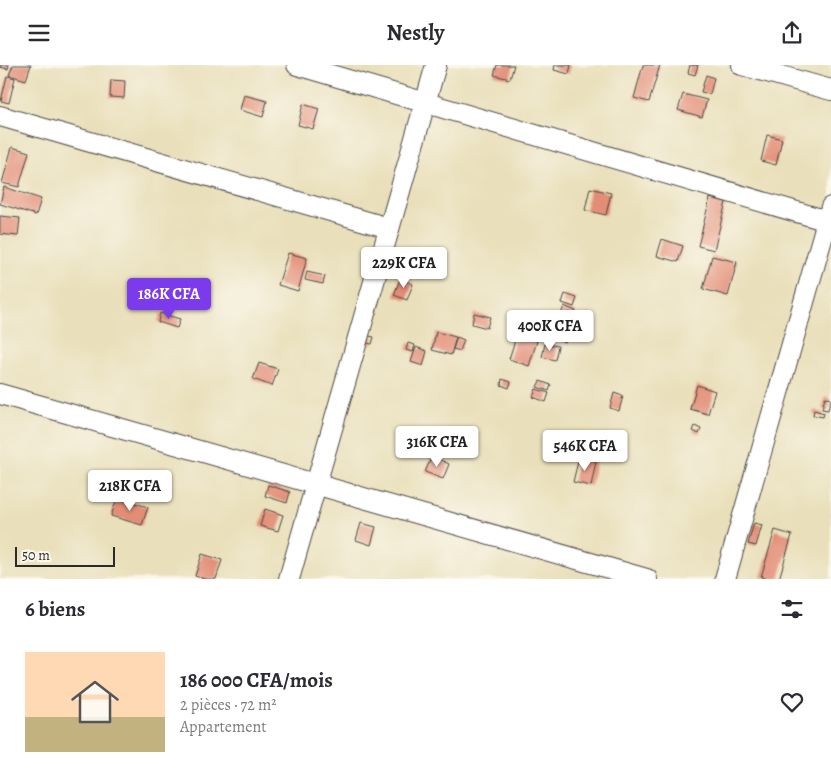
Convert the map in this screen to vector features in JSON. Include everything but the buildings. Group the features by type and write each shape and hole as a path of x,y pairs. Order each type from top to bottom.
{"street":[{"path":"297,65 830,217 724,579"},
{"path":"289,579 436,65"},
{"path":"742,65 831,90"},
{"path":"0,116 389,228"},
{"path":"0,394 648,579"}]}
